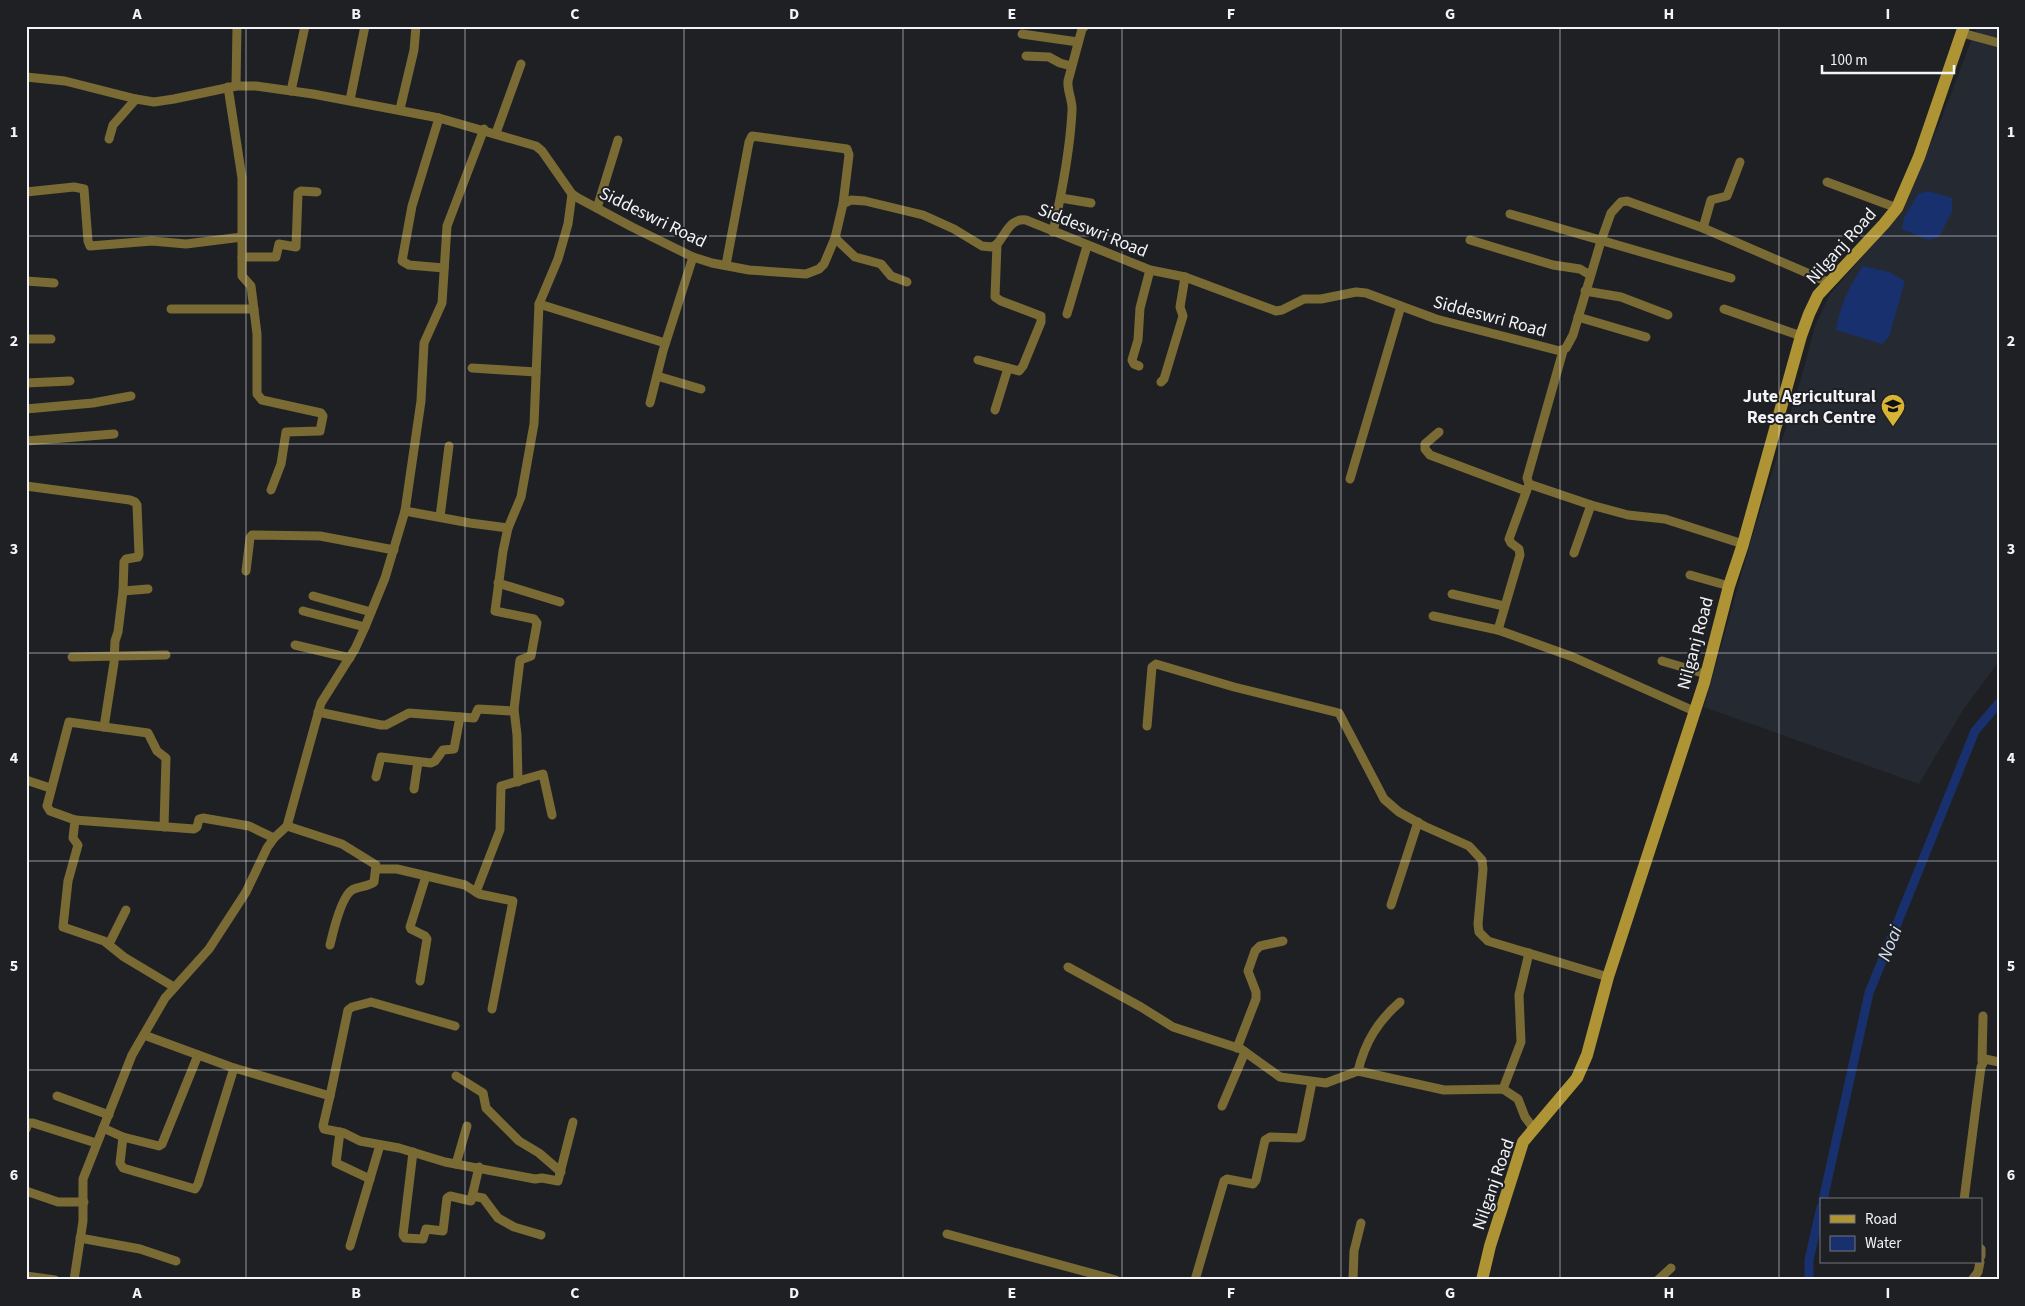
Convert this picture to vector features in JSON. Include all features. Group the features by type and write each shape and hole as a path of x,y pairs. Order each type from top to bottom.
{"street":[{"path":"237,26 232,87 242,178 242,276 251,286 257,334 256,389 259,398 262,400 321,413 323,416 320,431 288,430 284,434 281,464 272,490"},
{"path":"291,91 305,26"},
{"path":"350,100 365,26"},
{"path":"400,109 414,50 416,26"},
{"path":"1052,232 1061,198 1073,109 1068,84 1078,42 1082,29 1085,26"},
{"path":"1963,30 1999,43"},
{"name":"Nilganj Road","path":"1482,1280 1523,1142 1578,1078 1587,1055 1608,976 1706,674 1729,586 1743,544 1801,336 1809,314 1818,295 1828,282 1897,208 1919,157 1963,30"},
{"path":"1022,34 1078,42"},
{"path":"1026,56 1049,57 1060,63 1072,66"},
{"path":"496,133 522,64"},
{"name":"Siddeswri Road","path":"26,77 64,82 136,100 164,101 232,87 256,86 400,109 484,129 528,142 539,148 572,194 632,228 693,257 726,265 749,270 795,274 814,272 824,264 835,238 843,204 849,154 847,149 752,136 749,142 726,265"},
{"path":"109,139 113,125 136,100"},
{"path":"439,118 412,206 402,261 409,265 444,268"},
{"path":"74,1280 84,1202 83,1179 129,1061 165,998 209,949 246,892 274,838 287,826 318,712 324,697 350,658 371,612 394,550 405,511 422,401 424,343 427,333 442,306 446,226 484,129"},
{"path":"597,208 618,140"},
{"path":"1703,228 1711,200 1728,196 1740,162"},
{"path":"1826,182 1897,208"},
{"path":"26,192 74,187 84,189 88,242 90,246 152,241 186,244 242,237"},
{"path":"242,257 276,257 280,244 296,247 298,193 301,191 317,192"},
{"path":"518,782 517,735 514,709 520,660 530,656 537,623 534,619 495,611 508,528 517,511 521,497 534,424 538,304 558,259 568,224 572,194"},
{"path":"1061,198 1091,203"},
{"path":"843,204 857,200 907,210 937,220 982,246 992,247 998,244 995,297 1001,301 1038,314 1042,319 1021,370 1017,371 978,360"},
{"name":"Siddeswri Road","path":"1504,606 1520,552 1511,544 1509,539 1528,487 1528,478 1562,351 1571,340 1601,241 1615,207 1621,202 1628,201 1703,228 1828,282"},
{"path":"1510,214 1731,278"},
{"name":"Siddeswri Road","path":"998,244 1010,225 1020,219 1150,270 1185,277 1276,311 1304,299 1321,299 1356,292 1436,319 1562,351"},
{"path":"835,238 856,257 882,264 891,276 907,282"},
{"path":"1470,240 1553,265 1580,269 1590,275"},
{"path":"1067,314 1087,246"},
{"path":"650,403 666,343 693,257"},
{"path":"1140,366 1134,364 1132,360 1138,346 1140,308 1150,270"},
{"path":"1161,382 1164,379 1182,318 1180,307 1185,277"},
{"path":"26,281 54,282"},
{"path":"1585,291 1621,297 1668,314"},
{"path":"538,304 666,343"},
{"path":"1350,479 1401,306"},
{"path":"171,309 254,309"},
{"path":"1724,309 1801,336"},
{"path":"1578,318 1646,337"},
{"path":"26,339 51,339"},
{"path":"472,368 536,372"},
{"path":"995,410 1008,368"},
{"path":"657,376 701,389"},
{"path":"26,383 70,380"},
{"path":"26,409 93,404 131,396"},
{"path":"1439,432 1425,444 1425,449 1430,455 1591,505 1628,515 1665,519 1743,544"},
{"path":"26,441 114,434"},
{"path":"440,517 449,446"},
{"path":"26,486 135,502 139,554 138,557 124,560 123,591 104,727"},
{"path":"1574,553 1591,505"},
{"path":"405,511 508,528"},
{"path":"246,571 252,534 320,536 394,550"},
{"path":"1690,575 1729,586"},
{"path":"498,584 560,602"},
{"path":"123,591 148,589"},
{"path":"1452,594 1504,606 1498,630"},
{"path":"313,596 371,612"},
{"path":"303,611 364,627"},
{"path":"1433,616 1498,630 1573,657 1694,711"},
{"path":"295,645 350,658"},
{"path":"72,657 166,655"},
{"path":"1662,661 1706,674"},
{"path":"1148,726 1152,667 1156,664 1245,690 1336,711 1341,716 1384,799 1399,812 1469,846 1482,860 1483,869 1478,924 1479,932 1488,941 1608,976"},
{"path":"318,712 386,725 409,713 475,717 478,709 512,711 514,709"},
{"path":"376,777 382,757 433,763 443,750 454,749 460,717"},
{"path":"164,827 166,758 158,751 148,733 69,722 46,802 48,809 75,820 164,827 194,829 197,827 199,819 203,818 249,826 274,838"},
{"path":"414,789 418,762"},
{"path":"476,892 500,826 500,788 503,785 543,774 552,815"},
{"path":"26,780 50,788"},
{"path":"75,820 73,838 78,845 68,881 68,897 63,925 65,928 99,938 124,957 174,987"},
{"path":"1391,905 1418,822"},
{"path":"287,826 342,844 374,862 377,869 376,880 372,884 352,890 348,894 335,920 330,944"},
{"path":"377,869 397,869 465,885 480,894 513,901 492,1009"},
{"path":"420,981 427,938 410,927 426,876"},
{"path":"109,944 126,910"},
{"path":"1222,1106 1256,999 1256,992 1248,970 1254,950 1260,946 1283,941"},
{"path":"1503,1090 1521,1042 1519,995 1529,953"},
{"path":"1068,967 1173,1027 1241,1050 1280,1077 1326,1083 1358,1071 1440,1090 1503,1090 1518,1099 1525,1117 1534,1129"},
{"path":"455,1026 371,1002 352,1007 348,1010 323,1128 340,1132 360,1141 413,1152 456,1164 535,1179 544,1178 557,1181 574,1122"},
{"path":"1358,1071 1369,1038 1382,1020 1400,1002"},
{"path":"1964,1198 1982,1061 1983,1016"},
{"path":"144,1035 234,1068 330,1096"},
{"path":"103,1128 124,1137 159,1146 162,1144 198,1055"},
{"path":"1982,1061 1987,1059 1999,1062"},
{"path":"124,1137 120,1163 123,1168 193,1189 197,1188 234,1068"},
{"path":"456,1076 483,1092 486,1108 521,1142 561,1172"},
{"path":"1195,1280 1224,1181 1254,1184 1265,1140 1270,1137 1301,1137 1312,1082"},
{"path":"57,1096 109,1115"},
{"path":"26,1130 28,1124 33,1123 96,1143"},
{"path":"456,1164 467,1126"},
{"path":"340,1132 336,1163 370,1179"},
{"path":"350,1246 380,1145"},
{"path":"413,1152 404,1237 423,1239 425,1229 443,1231 448,1196 470,1202 479,1168"},
{"path":"26,1190 58,1202 84,1202"},
{"path":"472,1196 483,1198 496,1216 511,1226 541,1235"},
{"path":"1353,1280 1354,1251 1361,1223"},
{"path":"948,1234 1116,1280"},
{"path":"80,1238 140,1249 176,1260"},
{"path":"1972,1280 1978,1272 1980,1264"},
{"path":"1658,1280 1670,1268"},
{"path":"26,1276 54,1280"}],"shaded area":[{"name":"Jute Agricultural Research Centre","path":"1977,26 1999,26 1999,661 1963,710 1919,784 1704,707 1815,326 1830,294 1901,213 1940,122"}],"water":[{"path":"1928,191 1952,198 1952,211 1939,237 1928,240 1902,229 1904,218 1918,194"},
{"path":"1863,266 1889,272 1905,281 1889,337 1882,344 1836,330 1846,296"}],"waterway":[{"name":"Noai","path":"1823,1198 1869,993 1975,731 1999,703"},
{"name":"Noai","path":"1809,1280 1809,1260 1820,1211"}],"place":[{"name":"Jute Agricultural Research Centre","path":"1893,427"}]}
